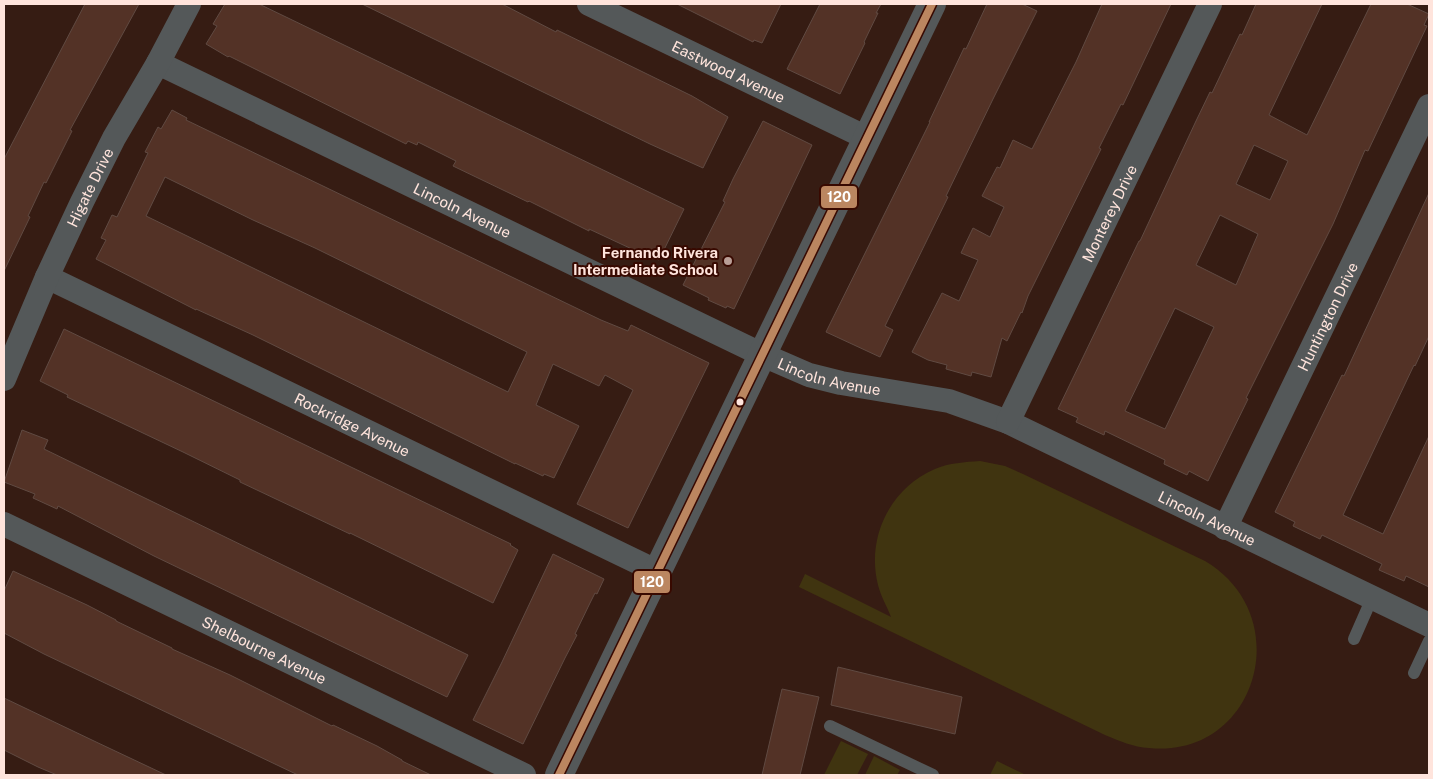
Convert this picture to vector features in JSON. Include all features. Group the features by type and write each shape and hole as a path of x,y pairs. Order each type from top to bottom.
{"street":[{"name":"Higate Drive","path":"4,379 47,277 82,202 114,138 158,63 189,4"},
{"name":"Eastwood Avenue","path":"589,4 867,138"},
{"path":"559,775 932,4"},
{"name":"Monterey Drive","path":"1008,422 1210,4"},
{"name":"Lincoln Avenue","path":"158,63 763,355 809,375 841,383 949,401 1008,422 1429,625"},
{"name":"Huntington Drive","path":"1225,528 1429,106"},
{"name":"Rockridge Avenue","path":"47,277 658,572"},
{"name":"Shelbourne Avenue","path":"4,524 524,775"}],"lane":[{"path":"1354,639 1372,598"},
{"path":"1414,673 1429,641"},
{"path":"830,726 933,775"}],"shaded area":[{"path":"980,461 1005,466 1023,474 1205,561 1234,585 1251,615 1257,647 1252,679 1239,708 1216,731 1186,745 1149,748 1127,743 1105,735 799,587 805,574 891,617 879,589 875,567 879,533 885,516 905,489 919,478 946,465"},
{"path":"841,741 868,754 857,775 824,775"},
{"path":"874,756 900,770 897,775 865,775"},
{"path":"997,761 1026,775 990,775"}],"building":[{"path":"85,4 139,4 70,130 72,131 46,183 44,182 28,216 30,217 4,271 4,159"},
{"path":"225,4 259,4 684,209 659,260 589,229 589,231 453,166 456,161 418,142 417,145 408,141 406,144 228,57 206,44 217,26 213,24"},
{"path":"362,4 502,4 556,32 557,30 692,96 728,117 703,168"},
{"path":"677,4 781,4 762,43 754,40 753,42"},
{"path":"820,4 881,4 865,43 840,94 787,69"},
{"path":"987,4 1022,4 1037,11 946,196 948,197 885,326 893,330 880,357 826,332"},
{"path":"1102,4 1171,4 1123,105 1121,104 1099,148 1101,149 1028,296 1022,313 1007,341 1002,338 991,377 972,372 971,376 946,369 947,365 928,360 912,352 942,293 959,301 978,260 961,253 973,228 990,237 1004,207 982,196 997,167 1000,168 1013,140 1032,149 1076,62"},
{"path":"1256,4 1322,4 1269,115 1307,135 1371,4 1407,4 1429,14 1424,25 1427,26 1368,151 1365,150 1333,224 1246,398 1248,399 1208,481 1189,471 1187,475 1164,464 1165,460 1105,431 1104,435 1076,422 1078,418 1058,409 1210,92 1212,93 1240,34 1242,35","holes":["1254,145 1288,161 1270,200 1236,184","1220,215 1258,234 1236,285 1196,265","1175,308 1214,327 1165,429 1125,411"]},
{"path":"172,110 187,118 186,120 601,320 628,331 631,325 709,363 628,528 577,504 633,390 605,375 599,386 553,364 536,405 579,426 554,478 544,474 543,476 253,335 196,310 96,259 106,240 101,238 112,215 117,217 148,153 145,152 158,127 161,129","holes":["165,177 315,248 527,352 508,392 146,216"]},
{"path":"763,121 812,145 734,309 727,306 726,308 683,285 725,202 723,201 733,179"},
{"path":"1429,193 1429,336 1343,515 1383,534 1429,436 1429,587 1406,576 1404,581 1379,570 1382,564 1322,535 1320,539 1293,526 1295,522 1275,512 1342,375 1344,376"},
{"path":"64,329 511,544 518,550 493,603 240,482 240,480 67,397 68,395 40,381"},
{"path":"22,430 48,440 44,449 468,655 447,697 154,556 58,506 57,509 33,498 35,494 4,482"},
{"path":"553,554 604,579 597,594 595,593 590,603 575,634 577,635 523,744 473,720"},
{"path":"13,571 377,746 431,775 298,775 44,654 4,633 4,591"},
{"path":"838,667 962,697 955,734 831,705"},
{"path":"782,689 819,697 800,775 762,775"},
{"path":"4,698 166,775 57,775 38,767 4,750"}],"transit line":[{"name":"120","path":"559,775 932,4"}],"place":[{"name":"Fernando Rivera Intermediate School","path":"728,261"}]}
